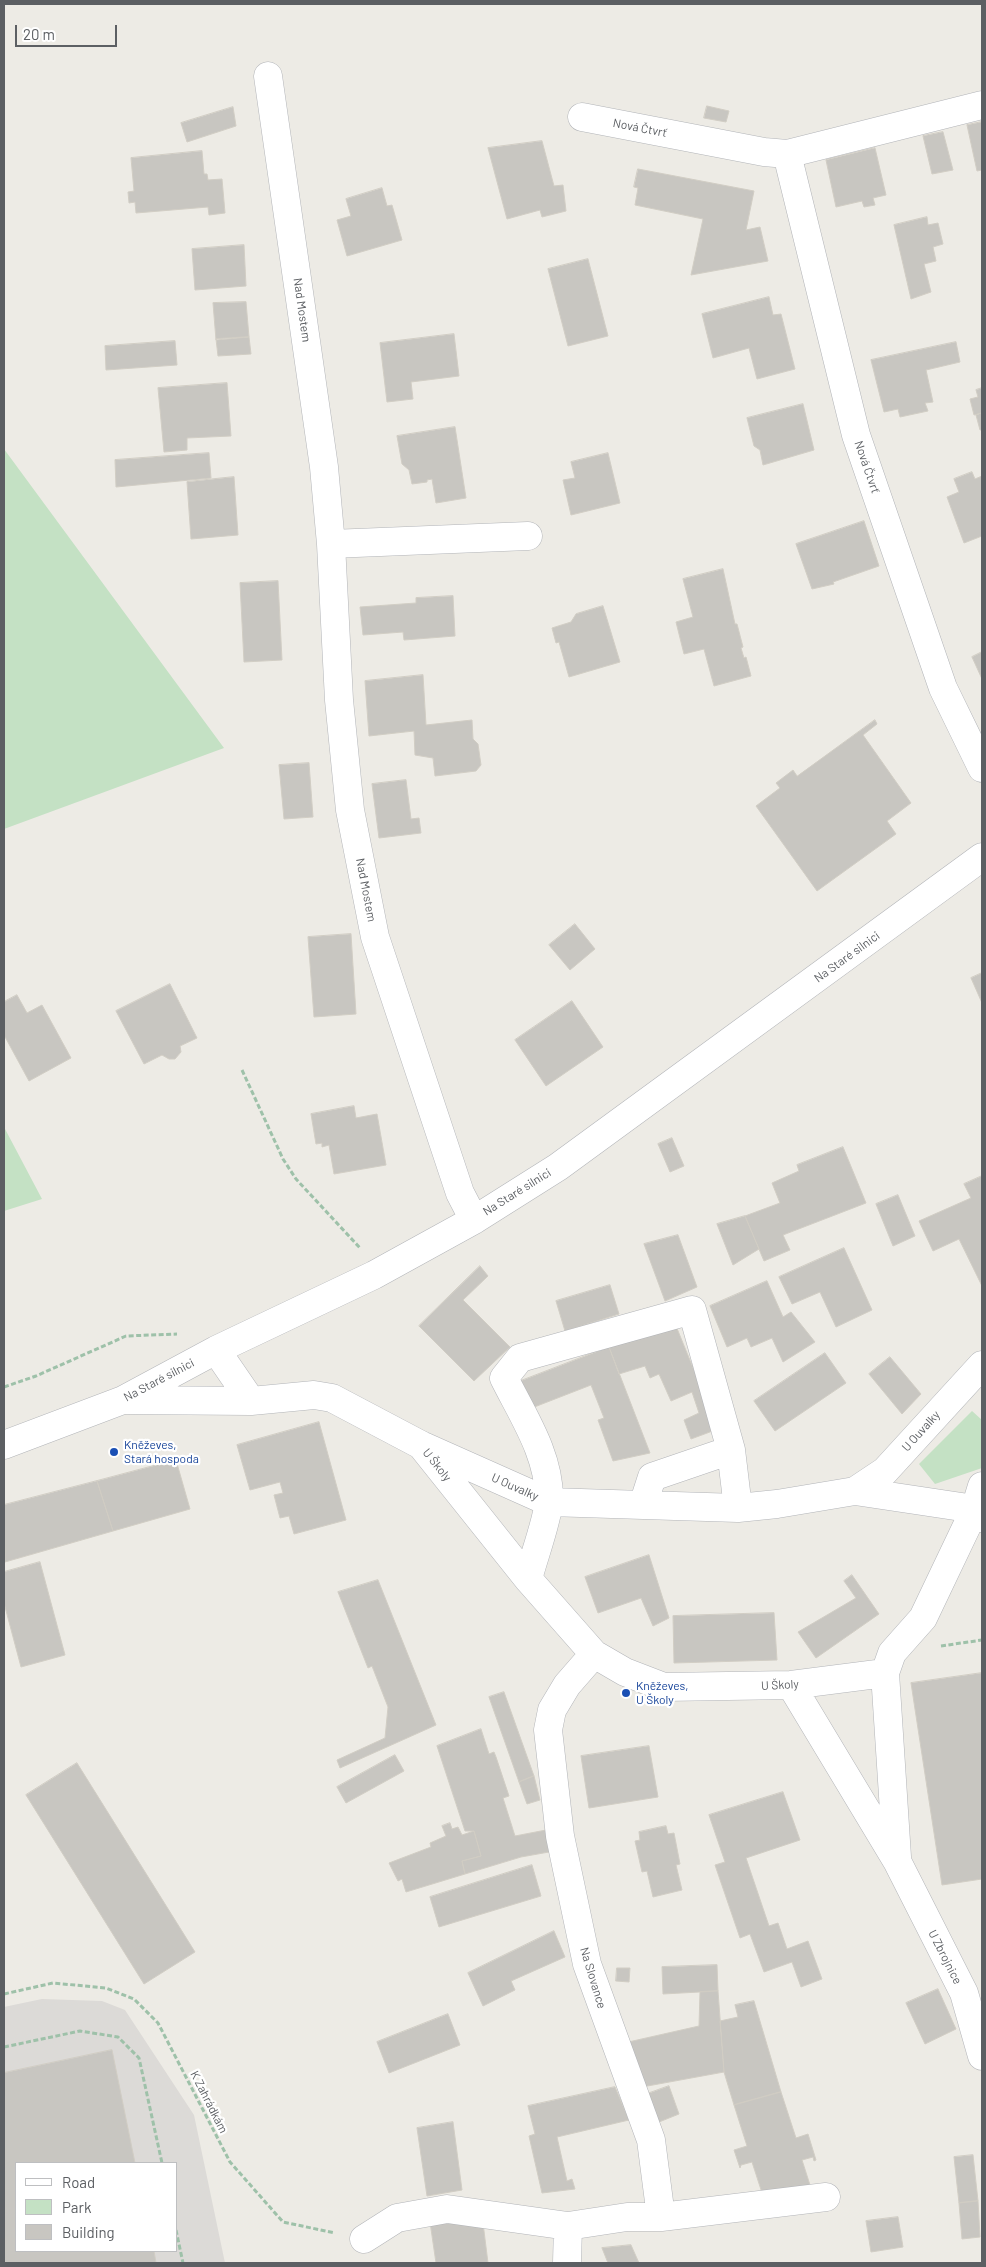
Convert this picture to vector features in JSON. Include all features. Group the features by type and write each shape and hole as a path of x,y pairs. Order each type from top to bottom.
{"street":[{"name":"Nad Mostem","path":"268,76 324,467 331,544 339,700 350,810 375,937 460,1192 474,1220"},
{"name":"Nová Čtvrť","path":"582,117 764,152 787,154 982,105"},
{"name":"Nová Čtvrť","path":"787,154 856,435 943,688 982,768"},
{"path":"331,544 528,536"},
{"name":"Na Staré silnici","path":"4,1445 123,1400 216,1350 374,1275 474,1220 590,1144 982,857"},
{"path":"528,1579 549,1502 546,1471 538,1445 504,1378 520,1358 692,1310 731,1450 738,1508"},
{"path":"216,1350 251,1401"},
{"name":"U Ouvalky","path":"855,1491 885,1471 982,1365"},
{"name":"U Ouvalky","path":"123,1400 251,1401 314,1396 332,1398 421,1445 549,1502 738,1508 777,1504 855,1491 980,1504"},
{"name":"U Školy","path":"421,1445 528,1579 594,1654 625,1672 664,1687 791,1685 885,1673"},
{"path":"642,1505 652,1477 731,1450"},
{"path":"885,1673 892,1653 923,1618 980,1504"},
{"name":"Na Slovance","path":"594,1654 562,1694 552,1710 548,1730 560,1836 587,1964 651,2140 661,2217"},
{"name":"U Zbrojnice","path":"885,1673 897,1861"},
{"name":"U Zbrojnice","path":"791,1685 897,1861 964,1993 982,2056"},
{"path":"364,2239 397,2218 446,2209 568,2226 626,2216 661,2217 826,2197"},
{"path":"566,2263 568,2226"}],"path":[{"path":"242,1070 283,1159 296,1179 365,1254 374,1275"},
{"path":"4,1387 36,1376 126,1336 196,1333 216,1350"},
{"name":"K Zahrádkám","path":"4,1994 53,1983 106,1988 134,1998 158,2024 230,2162 284,2222 364,2239"},
{"path":"4,2047 80,2031 118,2037 139,2058 162,2162"},
{"path":"178,2238 184,2263"}],"shaded area":[{"path":"42,1999 102,2001 125,2010 194,2115 225,2263 4,2263 4,2007"}],"green space":[{"path":"4,449 224,748 4,829"},
{"path":"4,1127 42,1199 4,1211"},
{"path":"972,1411 982,1420 982,1468 935,1484 919,1464"}],"building":[{"path":"707,106 729,111 726,122 704,118"},
{"path":"233,107 236,126 187,142 181,123"},
{"path":"982,122 982,170 977,171 967,125"},
{"path":"943,132 953,170 932,174 923,136"},
{"path":"542,141 554,186 563,185 566,211 542,217 540,210 507,219 488,148"},
{"path":"875,148 886,195 873,198 875,205 864,207 862,201 836,207 826,160"},
{"path":"202,151 204,174 207,174 208,180 222,179 225,213 209,215 208,207 136,213 135,202 129,203 128,192 134,191 131,158"},
{"path":"638,169 754,191 746,230 760,227 768,261 691,275 703,219 635,205 638,188 634,187"},
{"path":"382,188 387,206 392,205 402,240 347,256 337,220 351,216 346,199"},
{"path":"927,217 928,225 938,223 943,244 933,247 936,261 924,264 931,292 911,299 894,225"},
{"path":"244,245 246,286 195,290 192,249"},
{"path":"588,259 608,336 568,346 548,269"},
{"path":"769,297 773,315 781,314 795,369 757,379 749,348 713,358 702,314"},
{"path":"246,302 249,337 216,340 213,303"},
{"path":"454,334 459,376 411,382 413,399 387,402 380,343"},
{"path":"249,337 251,354 218,356 216,339"},
{"path":"175,341 177,365 106,370 105,346"},
{"path":"956,342 960,362 926,370 933,402 925,403 928,411 900,417 898,409 884,412 871,360"},
{"path":"227,383 231,436 187,438 187,450 164,452 158,388"},
{"path":"982,388 982,413 974,415 970,399 978,397 976,390"},
{"path":"803,404 814,450 763,465 760,450 754,446 747,418"},
{"path":"982,413 982,430 980,430 976,415"},
{"path":"455,427 466,498 436,503 432,479 427,480 427,482 412,484 409,470 402,464 397,436"},
{"path":"209,453 211,478 116,487 115,460"},
{"path":"608,453 620,503 571,515 563,480 575,478 571,462"},
{"path":"972,472 975,479 982,476 982,536 964,543 947,497 959,492 954,479"},
{"path":"234,477 238,535 191,539 187,482"},
{"path":"864,521 879,566 833,582 834,584 812,589 796,544"},
{"path":"723,569 735,624 737,624 743,647 741,648 744,658 746,657 751,676 714,686 704,649 684,654 676,622 693,617 683,579"},
{"path":"278,581 282,660 244,662 240,583"},
{"path":"453,596 455,636 404,640 403,632 363,635 360,607 416,603 416,598"},
{"path":"603,606 620,662 569,677 559,642 556,643 552,628 571,622 576,614"},
{"path":"982,652 982,679 972,657"},
{"path":"423,675 426,725 472,720 473,739 478,744 481,765 476,771 435,776 433,758 415,755 414,731 369,736 365,681"},
{"path":"875,720 877,724 863,735 911,803 887,821 896,834 817,891 756,806 780,788 776,783 793,770 797,776"},
{"path":"309,763 313,817 284,819 279,765"},
{"path":"406,780 411,819 419,818 421,833 379,838 372,784"},
{"path":"575,924 595,949 570,970 549,945"},
{"path":"351,934 356,1014 314,1017 308,937"},
{"path":"982,973 982,1003 971,978"},
{"path":"170,984 197,1038 180,1046 181,1052 175,1059 169,1059 162,1055 144,1064 116,1011"},
{"path":"17,995 27,1013 42,1005 71,1058 29,1081 4,1035 4,1002"},
{"path":"572,1001 603,1047 546,1086 515,1040"},
{"path":"354,1106 356,1118 377,1114 386,1165 334,1174 329,1145 322,1147 322,1143 316,1144 311,1114"},
{"path":"672,1138 684,1166 670,1172 658,1144"},
{"path":"843,1147 866,1203 783,1235 790,1250 764,1261 745,1216 780,1203 772,1183 799,1171 797,1165"},
{"path":"982,1176 982,1286 959,1239 933,1251 919,1221 971,1198 964,1184"},
{"path":"898,1195 915,1236 893,1246 876,1204"},
{"path":"745,1216 759,1249 733,1265 717,1224"},
{"path":"678,1235 697,1287 665,1301 644,1244"},
{"path":"844,1248 872,1310 836,1327 820,1292 792,1304 779,1277"},
{"path":"480,1266 488,1276 463,1300 510,1347 474,1381 419,1326"},
{"path":"767,1281 783,1317 791,1312 815,1342 783,1362 772,1338 751,1347 747,1338 727,1347 710,1306"},
{"path":"610,1285 619,1314 565,1331 556,1301"},
{"path":"676,1326 718,1429 691,1439 684,1420 699,1413 692,1392 671,1401 659,1374 650,1378 645,1366 619,1374 609,1347"},
{"path":"609,1347 650,1453 613,1461 598,1420 604,1418 591,1385 524,1411 513,1384"},
{"path":"825,1353 846,1383 775,1431 754,1401"},
{"path":"890,1357 921,1394 902,1414 869,1374"},
{"path":"319,1422 346,1520 294,1534 289,1516 280,1518 274,1495 283,1493 280,1482 250,1490 237,1445"},
{"path":"176,1460 190,1509 113,1531 97,1481"},
{"path":"97,1481 113,1531 5,1562 4,1505"},
{"path":"649,1555 669,1618 653,1626 641,1598 598,1613 585,1577"},
{"path":"40,1562 65,1655 21,1667 4,1603 4,1572"},
{"path":"852,1575 879,1614 816,1658 798,1632 856,1598 844,1581"},
{"path":"378,1580 436,1725 340,1768 337,1760 385,1738 388,1707 372,1666 368,1668 338,1592"},
{"path":"774,1613 777,1660 674,1663 673,1616"},
{"path":"982,1673 982,1879 942,1885 911,1683"},
{"path":"504,1692 534,1776 519,1782 489,1697"},
{"path":"481,1729 489,1754 494,1752 509,1796 503,1798 515,1836 546,1830 549,1852 521,1857 465,1874 462,1861 481,1856 474,1831 465,1831 437,1746"},
{"path":"649,1746 658,1797 589,1808 581,1756"},
{"path":"395,1755 404,1771 346,1803 337,1787"},
{"path":"77,1763 195,1952 144,1984 26,1795"},
{"path":"534,1776 540,1800 527,1804 519,1782"},
{"path":"783,1792 800,1840 746,1858 769,1926 778,1923 787,1949 808,1941 822,1979 801,1987 792,1962 764,1972 750,1934 740,1938 715,1865 725,1862 709,1815"},
{"path":"450,1823 452,1829 458,1827 462,1835 474,1831 481,1856 462,1861 465,1874 406,1892 402,1879 398,1881 389,1863 431,1847 430,1843 446,1836 442,1826"},
{"path":"666,1826 668,1834 674,1833 680,1864 676,1865 682,1890 653,1897 647,1871 642,1872 635,1841 640,1840 639,1832"},
{"path":"532,1865 541,1896 439,1927 430,1897"},
{"path":"554,1931 565,1957 511,1981 515,1990 483,2006 468,1973"},
{"path":"717,1965 718,1991 663,1994 662,1967"},
{"path":"617,1968 630,1968 629,1982 616,1981"},
{"path":"938,1989 956,2029 925,2044 906,2003"},
{"path":"718,1991 724,2072 642,2087 624,2043 699,2026 700,1992"},
{"path":"754,2001 781,2092 734,2105 724,2072 720,2021 738,2017 735,2005"},
{"path":"448,2014 460,2045 389,2073 377,2042"},
{"path":"112,2050 135,2162 15,2162 15,2252 154,2252 156,2263 4,2263 4,2073"},
{"path":"669,2086 679,2114 659,2122 647,2094"},
{"path":"615,2087 629,2120 557,2137 567,2181 572,2179 575,2189 542,2193 529,2136 535,2134 528,2106"},
{"path":"781,2092 796,2138 808,2134 816,2160 814,2161 813,2157 802,2160 810,2185 764,2199 752,2162 741,2165 740,2168 734,2150 747,2146 734,2105"},
{"path":"453,2122 462,2190 427,2196 417,2128"},
{"path":"973,2155 978,2201 959,2203 954,2157"},
{"path":"978,2201 980,2237 962,2239 959,2203"},
{"path":"482,2215 488,2263 436,2263 430,2222"},
{"path":"898,2217 903,2247 871,2252 866,2221"},
{"path":"631,2245 639,2263 608,2263 602,2248"}],"place":[{"name":"Kněževes, Stará hospoda","path":"114,1452"},
{"name":"Kněževes, U Školy","path":"626,1693"}]}
